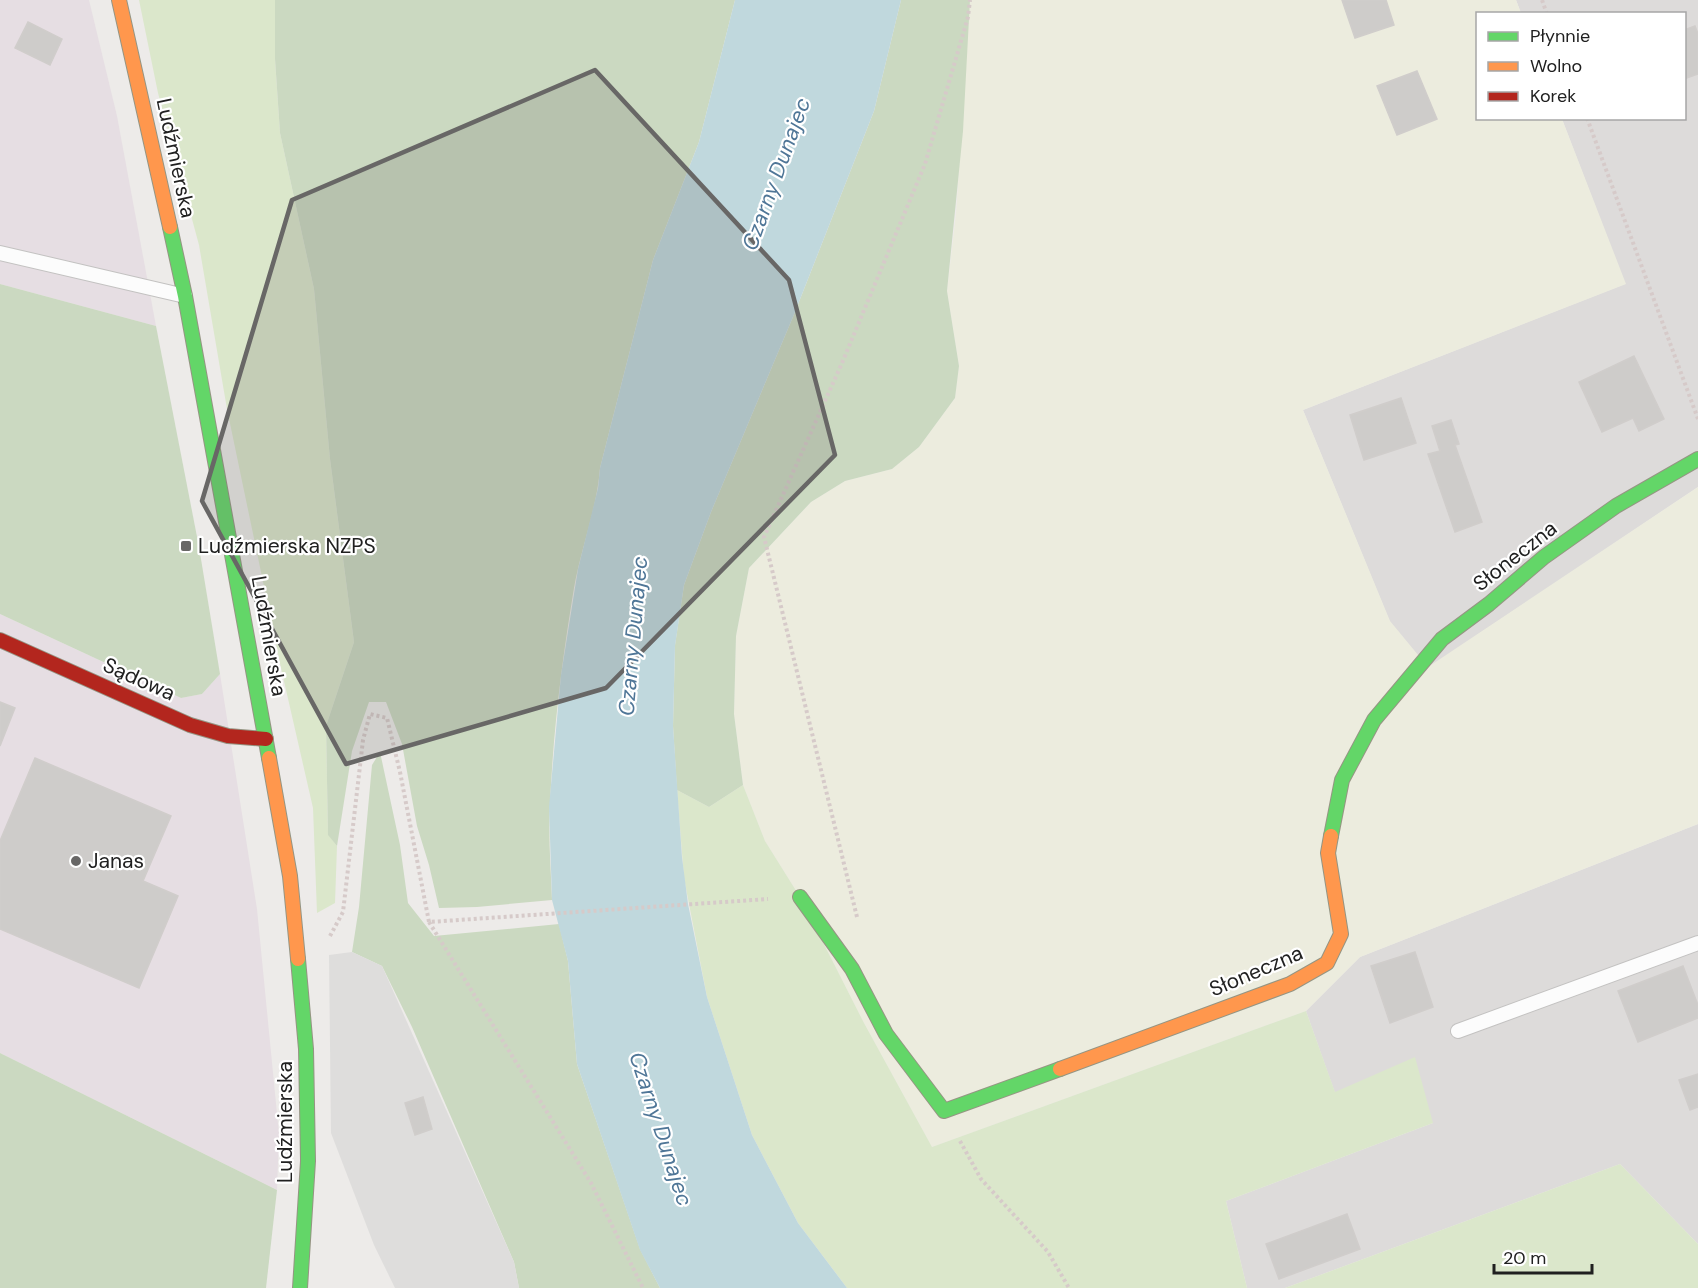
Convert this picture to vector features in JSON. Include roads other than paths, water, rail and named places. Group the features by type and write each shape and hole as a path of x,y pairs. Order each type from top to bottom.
{"street":[{"name":"Ludźmierska","path":"119,0 184,296 288,865 297,938 306,1049 308,1161 300,1288"},
{"name":"Słoneczna","path":"800,897 852,969 886,1034 944,1111 1290,984 1326,963 1341,934 1328,854 1342,780 1374,720 1442,639 1489,604 1544,557 1617,506 1698,459"},
{"name":"Sądowa","path":"0,640 177,719 213,732 250,740 266,739"}],"lane":[{"path":"0,253 184,296"},
{"path":"1458,1031 1698,943"}],"water":[{"name":"Czarny Dunajec","path":"735,0 901,0 874,111 795,312 711,512 684,585 675,646 673,726 682,857 688,904 707,997 752,1135 798,1223 847,1288 660,1288 640,1250 577,1064 568,961 552,900 549,807 561,675 578,569 598,488 600,468 653,260 699,142"}],"place":[{"name":"Ludźmierska NZPS","path":"186,546"},
{"name":"Janas","path":"76,861"}]}
